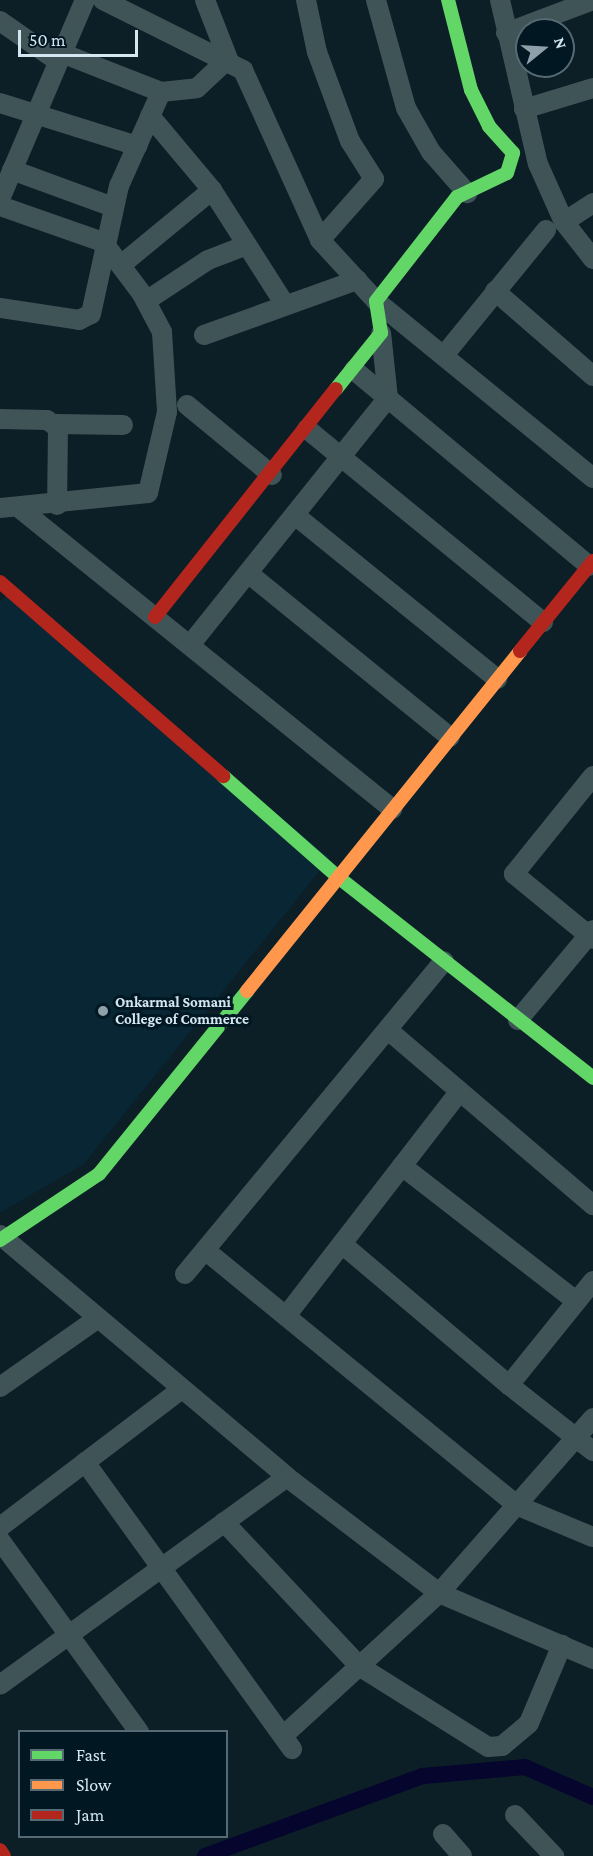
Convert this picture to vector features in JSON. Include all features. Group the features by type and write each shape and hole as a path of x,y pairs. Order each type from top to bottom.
{"street":[{"path":"0,200 58,56 85,0"},
{"path":"104,0 235,64"},
{"path":"205,0 320,240 376,301 445,354 593,478"},
{"path":"306,0 317,52 350,141 374,179 320,240"},
{"path":"376,0 406,108 431,152 467,193"},
{"path":"190,645 343,458 388,398 376,301 457,197 507,173 513,153 489,126 471,90 448,0"},
{"path":"500,0 524,109 555,226 593,259"},
{"path":"506,33 585,1"},
{"path":"0,21 58,56 161,92 197,88 235,64"},
{"path":"524,109 593,88"},
{"path":"0,308 87,318 98,301 103,242 113,207 161,92"},
{"path":"0,103 137,146"},
{"path":"150,116 212,190 245,246 284,303"},
{"path":"12,170 113,207"},
{"path":"121,265 212,190"},
{"path":"445,354 495,291 555,226 593,203"},
{"path":"0,206 103,242 146,301 162,332 167,412 148,493 57,505 9,508"},
{"path":"146,301 208,260 245,246"},
{"path":"204,335 284,303 357,280"},
{"path":"495,291 593,376"},
{"path":"155,617 272,475 381,333"},
{"path":"354,370 588,574 543,622 99,1174 1,1238 287,1477 439,1593 593,1659"},
{"path":"187,405 272,475"},
{"path":"0,419 56,424 123,425"},
{"path":"56,424 60,437 57,505"},
{"path":"307,429 543,622"},
{"path":"9,508 41,527 392,808"},
{"path":"296,516 497,679"},
{"path":"248,573 450,737"},
{"path":"0,582 338,877 593,1078"},
{"path":"518,1020 591,935 514,874 593,776"},
{"path":"185,1274 444,961"},
{"path":"388,1029 593,1205"},
{"path":"286,1316 460,1091"},
{"path":"402,1166 576,1301"},
{"path":"342,1244 509,1385 593,1451"},
{"path":"205,1250 516,1505 593,1537"},
{"path":"509,1385 593,1281"},
{"path":"0,1388 98,1318"},
{"path":"0,1527 183,1389"},
{"path":"85,1462 287,1742 359,1666 439,1593 593,1418"},
{"path":"0,1685 287,1477"},
{"path":"224,1522 359,1666 462,1733 488,1747 502,1746 529,1724 562,1645"},
{"path":"0,1540 138,1730"},
{"path":"515,1815 544,1853"},
{"path":"443,1834 462,1856"},
{"path":"0,1850 4,1856"}],"shaded area":[{"name":"Onkarmal Somani College of Commerce","path":"9,593 330,858 84,1164 0,1213 0,602"}],"waterway":[{"path":"205,1856 423,1776 525,1767 593,1797"}],"traffic: fast":[{"path":"336,389 381,333 376,301 457,197 507,173 513,153 489,126 471,90 448,0"},
{"path":"223,776 338,877 593,1078"},
{"path":"0,1240 99,1174 247,991"}],"traffic: slow":[{"path":"247,991 520,651"}],"traffic: jam":[{"path":"155,617 336,389"},
{"path":"520,651 593,561"},
{"path":"0,582 223,776"},
{"path":"0,1850 4,1856"}],"place":[{"name":"Onkarmal Somani College of Commerce","path":"103,1011"}]}
